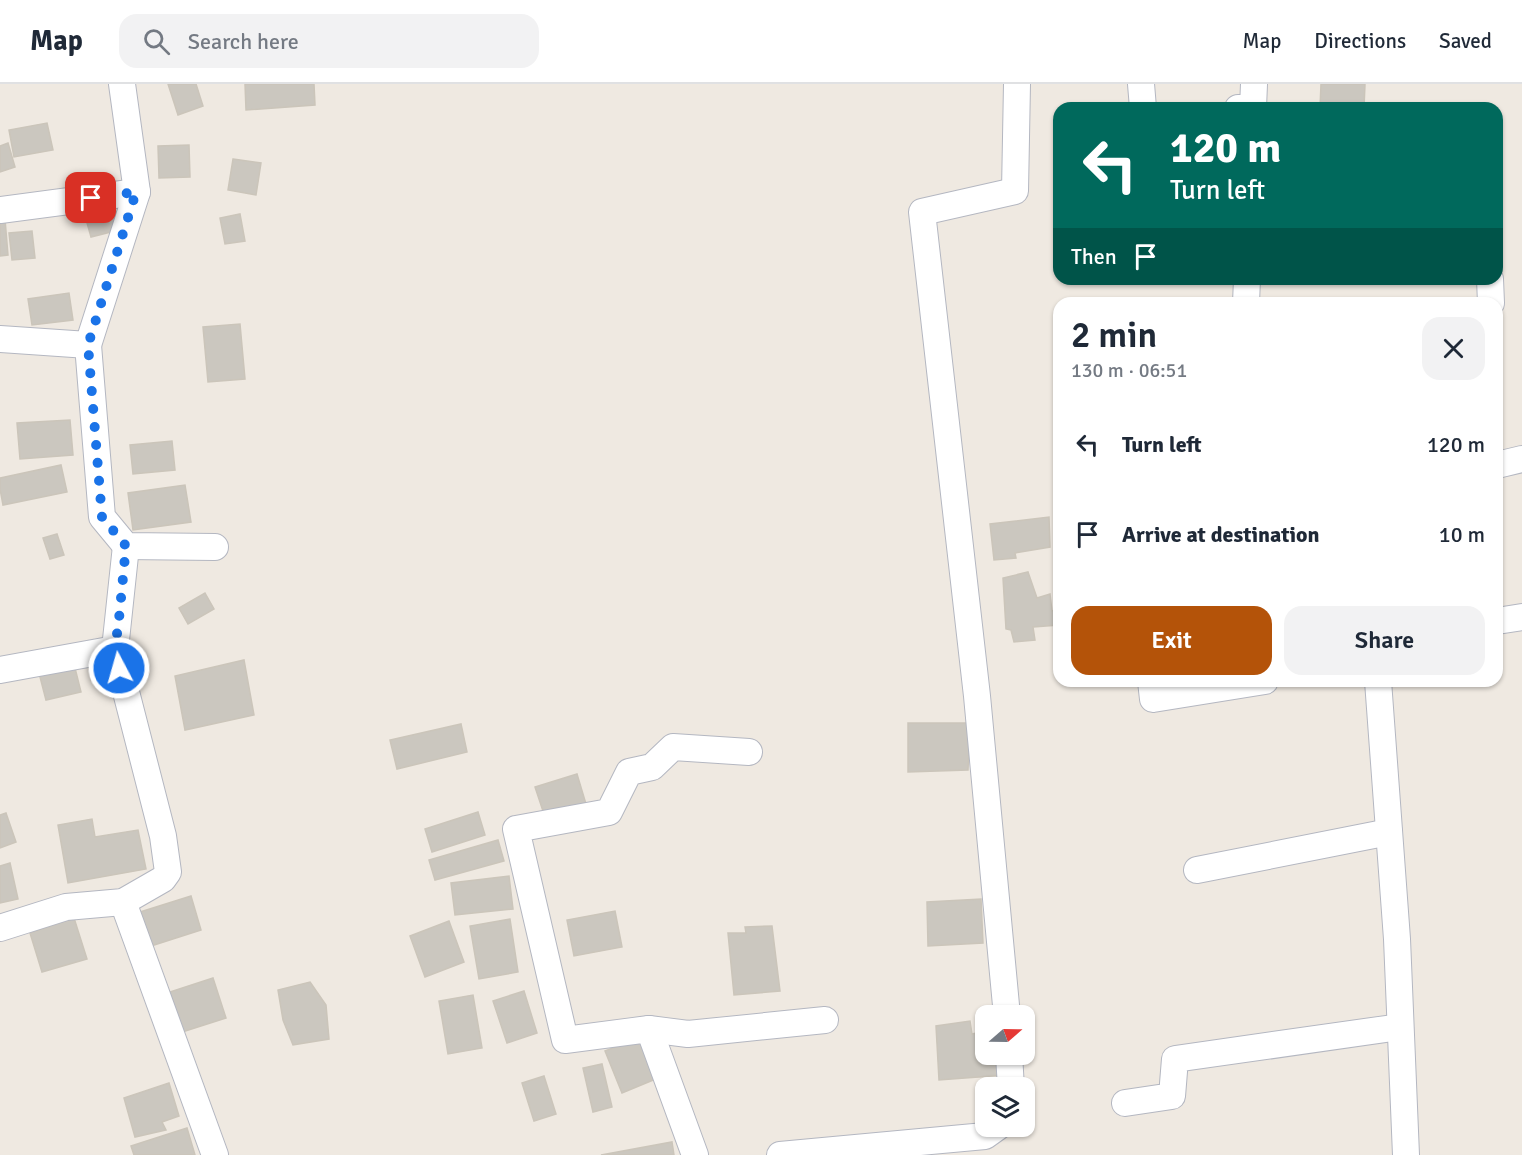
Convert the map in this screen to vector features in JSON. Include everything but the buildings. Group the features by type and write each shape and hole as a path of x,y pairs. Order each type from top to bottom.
{"street":[{"path":"0,928 66,907 123,902 163,879 168,872 163,836 115,649 126,546 102,517 88,345 136,192 122,84"},
{"path":"1006,1005 978,696 922,212 1015,191 1017,84"},
{"path":"1140,84 1142,102"},
{"path":"1253,102 1254,84"},
{"path":"0,210 136,192"},
{"path":"0,339 88,345"},
{"path":"1503,464 1522,459"},
{"path":"126,546 215,547"},
{"path":"1503,620 1522,617"},
{"path":"0,670 115,649"},
{"path":"1152,687 1153,699 1228,687"},
{"path":"1378,687 1397,939 1406,1155"},
{"path":"749,752 673,747 652,767 629,772 609,812 516,829 565,1040 649,1029 688,1034 825,1020"},
{"path":"1197,870 1389,832"},
{"path":"123,902 215,1155"},
{"path":"1125,1103 1172,1096 1175,1059 1400,1028"},
{"path":"649,1029 695,1155"},
{"path":"780,1155 975,1137"}],"route":[{"path":"91,198 136,192 88,345 102,517 126,546 115,649 119,668"}]}
